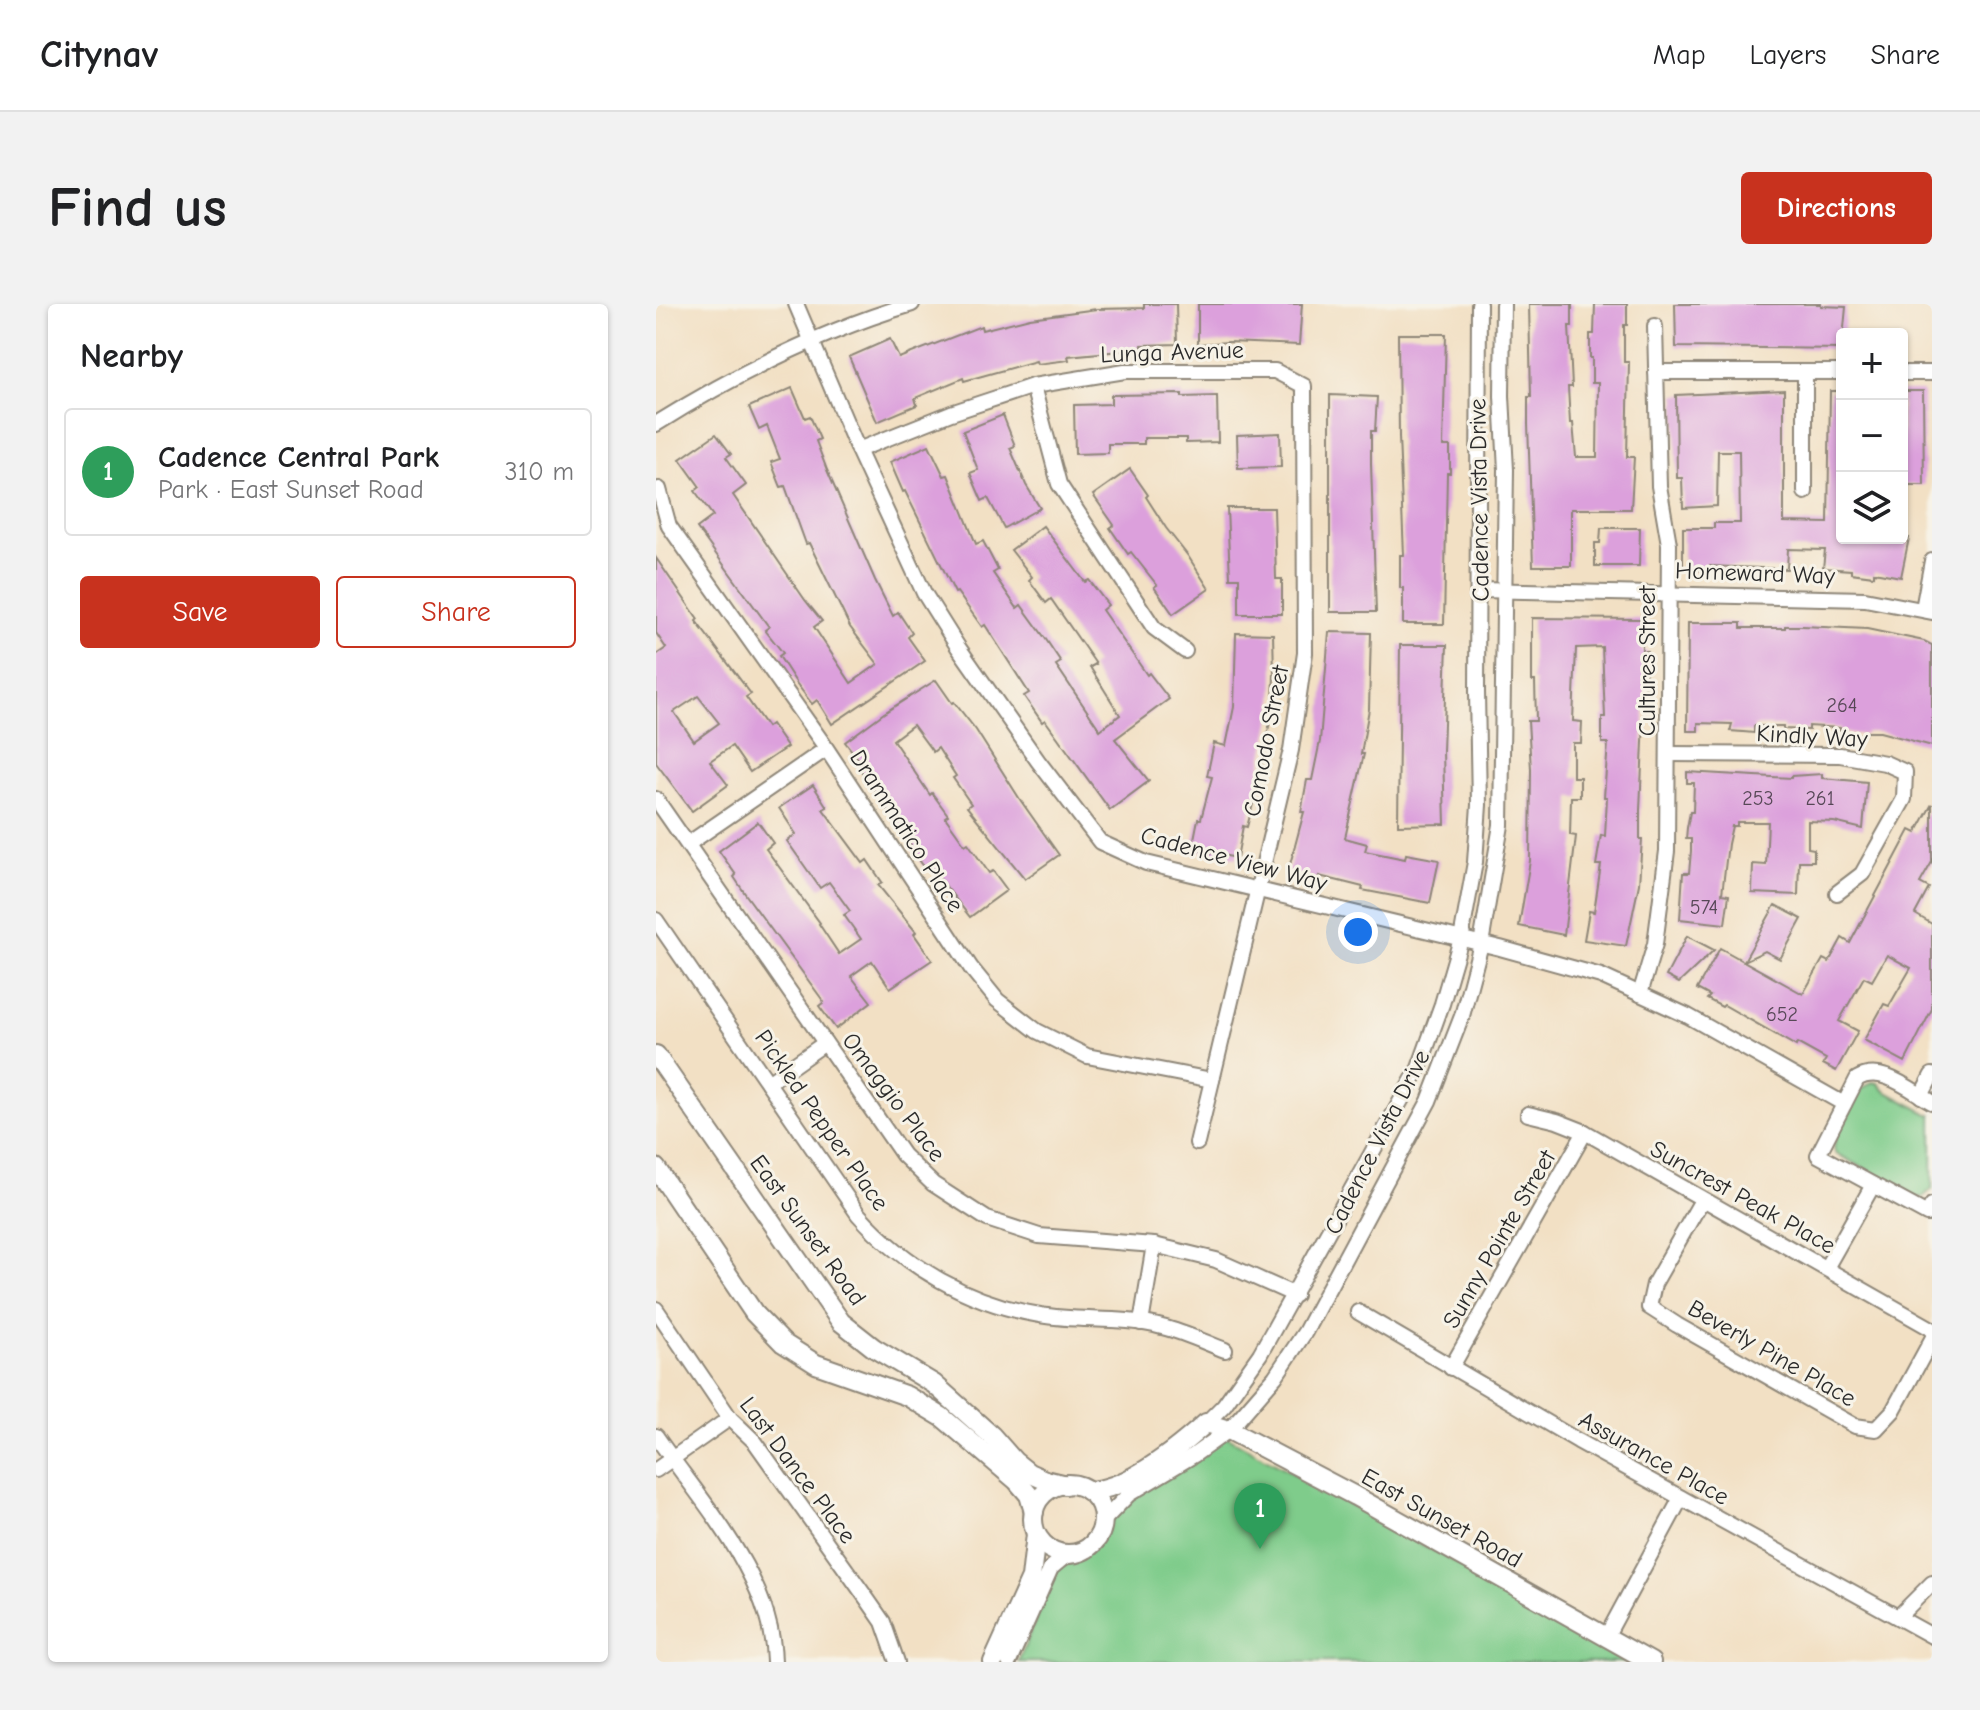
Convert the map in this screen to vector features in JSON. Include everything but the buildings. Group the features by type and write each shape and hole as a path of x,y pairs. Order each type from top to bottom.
{"main road":[{"name":"East Sunset Road","path":"656,1055 841,1322 874,1348 934,1384 1029,1473 1066,1485"},
{"path":"656,1168 754,1313 783,1343 816,1364 907,1396 942,1417 1017,1481 1029,1495 1036,1534 1031,1578 993,1662"},
{"name":"East Sunset Road","path":"1206,1423 1229,1430 1355,1496 1651,1662"},
{"name":"Cadence Vista Drive","path":"1088,1491 1106,1489 1135,1474 1186,1441 1206,1423"},
{"path":"1034,1512 1045,1493 1066,1485 1088,1491 1097,1499 1103,1521 1094,1543 1073,1554 1052,1550 1036,1534"}],"street":[{"name":"Cadence View Way","path":"796,304 858,450 924,593 1038,761 1100,842 1146,863 1601,976 1688,1016 1844,1104"},
{"path":"656,424 734,377 811,341 912,304"},
{"name":"Cadence Vista Drive","path":"1206,1423 1243,1380 1295,1295 1419,1068 1461,939 1475,862 1479,805 1479,304"},
{"name":"Cadence Vista Drive","path":"1103,1521 1129,1494 1229,1430 1275,1377 1305,1332 1429,1101 1462,1016 1481,944 1501,825 1506,470 1502,396 1503,304"},
{"name":"Cultures Street","path":"1640,994 1655,944 1665,866 1668,754 1669,544 1659,486 1655,326"},
{"name":"Lunga Avenue","path":"858,450 951,413 1033,386 1125,371 1275,371 1304,386"},
{"path":"1656,372 1836,372"},
{"path":"1805,372 1805,492"},
{"path":"1908,373 1932,373"},
{"path":"1033,386 1059,484 1154,628 1185,651"},
{"name":"Comodo Street","path":"1197,1143 1291,750 1305,653 1304,386"},
{"name":"Drammatico Place","path":"659,489 669,526 826,749 971,968 997,1000 1037,1031 1087,1056 1212,1080"},
{"path":"1927,611 1932,561"},
{"name":"Homeward Way","path":"1479,590 1669,592 1865,599 1927,611"},
{"path":"688,844 826,749"},
{"name":"Kindly Way","path":"1668,754 1840,755 1885,763 1905,772 1904,799 1862,874 1837,893"},
{"name":"Omaggio Place","path":"656,799 903,1155 933,1184 987,1219 1039,1236 1154,1245 1216,1260 1295,1295"},
{"name":"Pickled Pepper Place","path":"656,920 858,1214 875,1233 924,1271 972,1296 1013,1309 1041,1315 1163,1327 1225,1350"},
{"path":"768,1083 825,1043"},
{"path":"1932,1075 1926,1099 1882,1074 1873,1073 1857,1079 1818,1155 1927,1214 1932,1205"},
{"name":"Suncrest Peak Place","path":"1528,1114 1585,1132 1932,1329"},
{"name":"Sunny Pointe Street","path":"1451,1368 1585,1132"},
{"path":"1826,1268 1873,1185"},
{"name":"Beverly Pine Place","path":"1702,1200 1654,1284 1649,1307 1855,1426 1876,1429 1893,1411 1932,1339"},
{"path":"1141,1323 1154,1245"},
{"name":"Last Dance Place","path":"656,1309 730,1418 755,1442 883,1622 897,1662"},
{"name":"Assurance Place","path":"1358,1312 1681,1498 1932,1636"},
{"path":"656,1470 730,1418"},
{"path":"656,1436 743,1561 763,1599 774,1640 774,1662"},
{"path":"1606,1637 1681,1498"},
{"path":"1009,1662 1051,1568 1073,1554"},
{"path":"1898,1617 1932,1583"}],"green space":[{"path":"1872,1082 1932,1114 1932,1189 1922,1198 1912,1196 1835,1153 1839,1130 1860,1091"},
{"path":"1226,1436 1634,1662 1018,1662 1057,1570 1097,1544 1124,1503"}],"place":[{"name":"Cadence Central Park","path":"1260,1549"}]}
